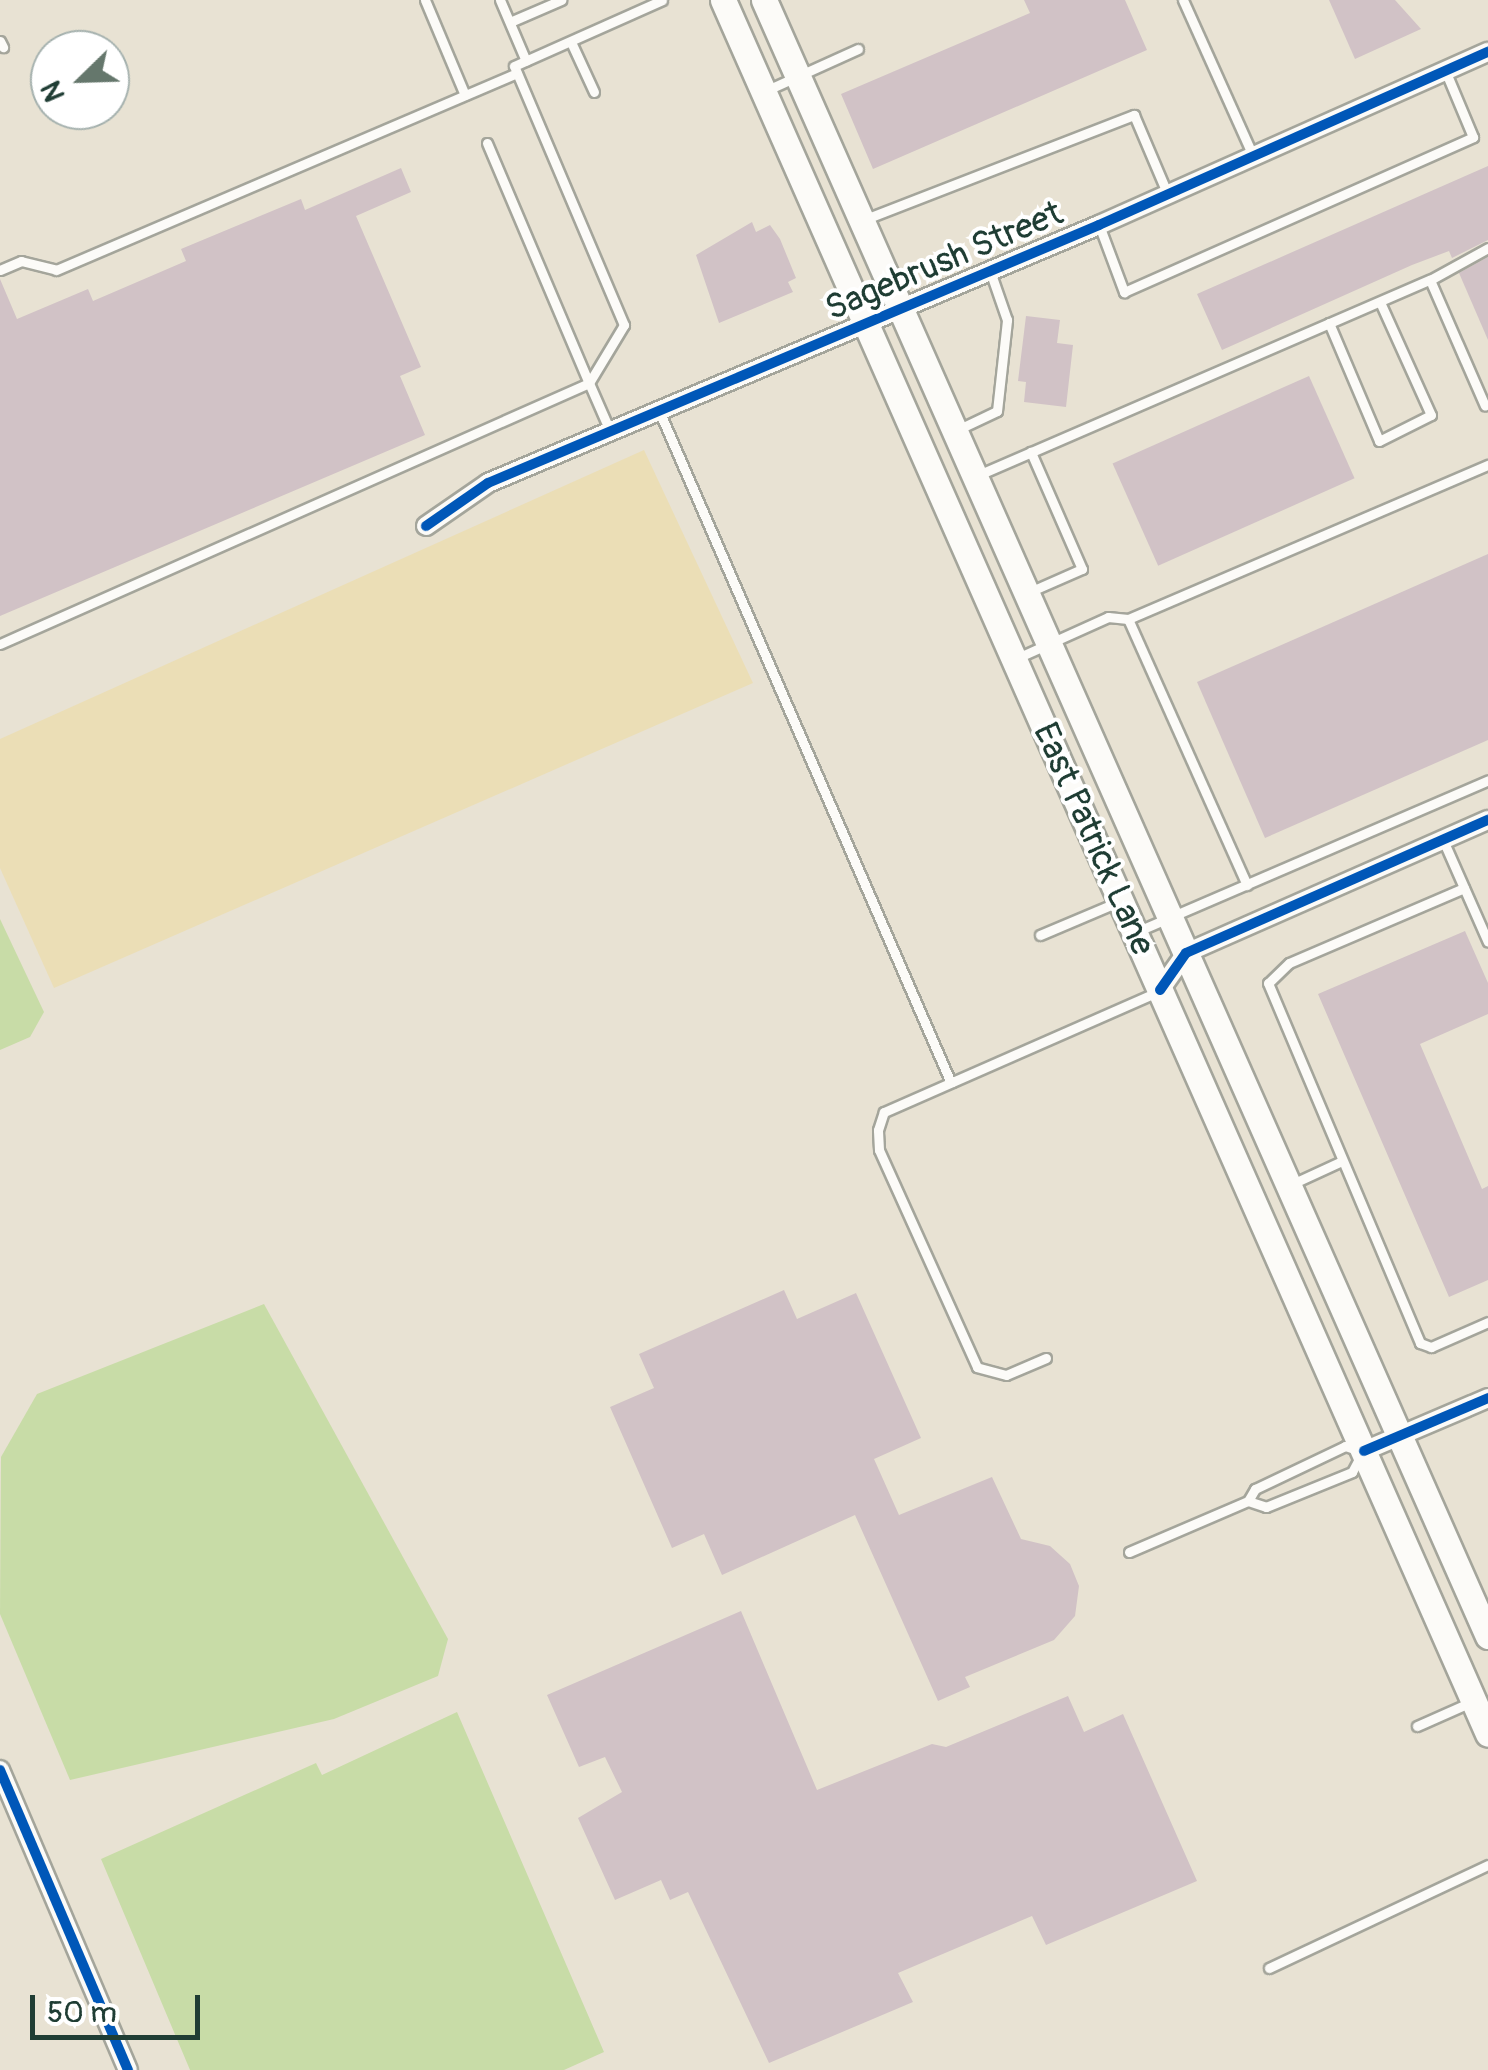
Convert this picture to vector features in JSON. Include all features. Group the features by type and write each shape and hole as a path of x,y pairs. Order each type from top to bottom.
{"main road":[{"name":"East Patrick Lane","path":"722,0 1488,1734"},
{"name":"East Patrick Lane","path":"764,0 1488,1636"}],"street":[{"name":"Sagebrush Street","path":"426,526 488,483 612,435 1488,52"},
{"path":"1160,990 1186,953 1488,820"},
{"path":"1364,1451 1488,1398"},
{"path":"0,1770 128,2070"}],"lane":[{"path":"426,0 465,96"},
{"path":"500,0 526,61"},
{"path":"510,22 561,0"},
{"path":"0,644 589,383 624,325 514,66 662,0"},
{"path":"1183,0 1253,156"},
{"path":"571,42 594,92"},
{"path":"762,92 858,49"},
{"path":"1099,225 1124,292 1403,168 1472,137 1445,70"},
{"path":"0,270 21,261 56,270 517,73"},
{"path":"862,220 1134,115 1168,195"},
{"path":"487,143 612,435"},
{"path":"975,476 1430,280 1488,248"},
{"path":"955,431 997,411 1008,320 990,271"},
{"path":"1430,280 1485,406"},
{"path":"1328,323 1379,441 1430,416 1380,302"},
{"path":"660,413 952,1083"},
{"path":"1027,593 1082,568 1031,452"},
{"path":"1014,660 1108,617 1128,619 1488,465"},
{"path":"1128,619 1247,884"},
{"path":"1135,932 1488,780"},
{"path":"1443,840 1488,942"},
{"path":"1464,888 1289,963 1268,983 1420,1343 1431,1347 1488,1322"},
{"path":"1040,934 1121,900"},
{"path":"1046,1358 1006,1375 977,1367 878,1150 884,1112 1160,990"},
{"path":"1290,1186 1342,1161"},
{"path":"1128,1552 1248,1501 1255,1489 1345,1446 1364,1451 1352,1472 1266,1507 1248,1501"},
{"path":"1417,1726 1474,1701"},
{"path":"1269,1968 1488,1865"}],"green space":[{"path":"0,919 44,1012 30,1037 0,1050"},
{"path":"264,1304 448,1639 438,1676 334,1719 70,1780 0,1614 1,1457 37,1394"},
{"path":"457,1712 604,2052 564,2070 190,2070 101,1859 316,1763 322,1775"}],"sand":[{"path":"644,450 753,683 54,988 0,868 0,739"}],"building":[{"path":"1024,0 1125,0 1147,50 873,169 841,94 1030,13"},
{"path":"1329,0 1395,0 1421,29 1355,59"},
{"path":"1488,166 1488,240 1452,258 1449,251 1412,265 1222,350 1197,294"},
{"path":"401,168 411,192 356,216 421,367 400,376 425,435 0,616 0,279 17,319 88,289 93,301 186,261 181,249 301,199 305,210"},
{"path":"752,222 756,232 770,225 780,239 796,278 788,282 793,292 719,323 696,255"},
{"path":"1488,257 1488,340 1459,273"},
{"path":"1026,316 1060,320 1057,343 1073,345 1066,407 1024,402 1026,382 1018,381"},
{"path":"1309,376 1355,478 1158,566 1113,463"},
{"path":"1488,554 1488,740 1265,838 1197,682"},
{"path":"1465,931 1488,983 1488,1014 1420,1044 1482,1189 1488,1186 1488,1280 1449,1297 1318,994"},
{"path":"784,1290 797,1319 856,1293 921,1438 874,1459 899,1515 992,1477 1021,1539 1050,1546 1070,1564 1079,1586 1075,1616 1054,1640 965,1677 970,1687 938,1701 855,1515 722,1575 704,1534 672,1548 610,1407 654,1388 639,1354"},
{"path":"741,1611 817,1790 932,1744 946,1747 1068,1696 1084,1732 1123,1714 1197,1881 1046,1945 1032,1916 898,1973 913,2002 769,2063 688,1892 670,1900 661,1880 615,1900 578,1818 622,1792 605,1757 579,1767 547,1695"}],"cycle path":[{"path":"426,526 488,483 1099,225 1488,52"},
{"path":"1160,990 1186,953 1488,820"},
{"path":"1364,1451 1488,1398"},
{"path":"0,1770 128,2070"}]}
